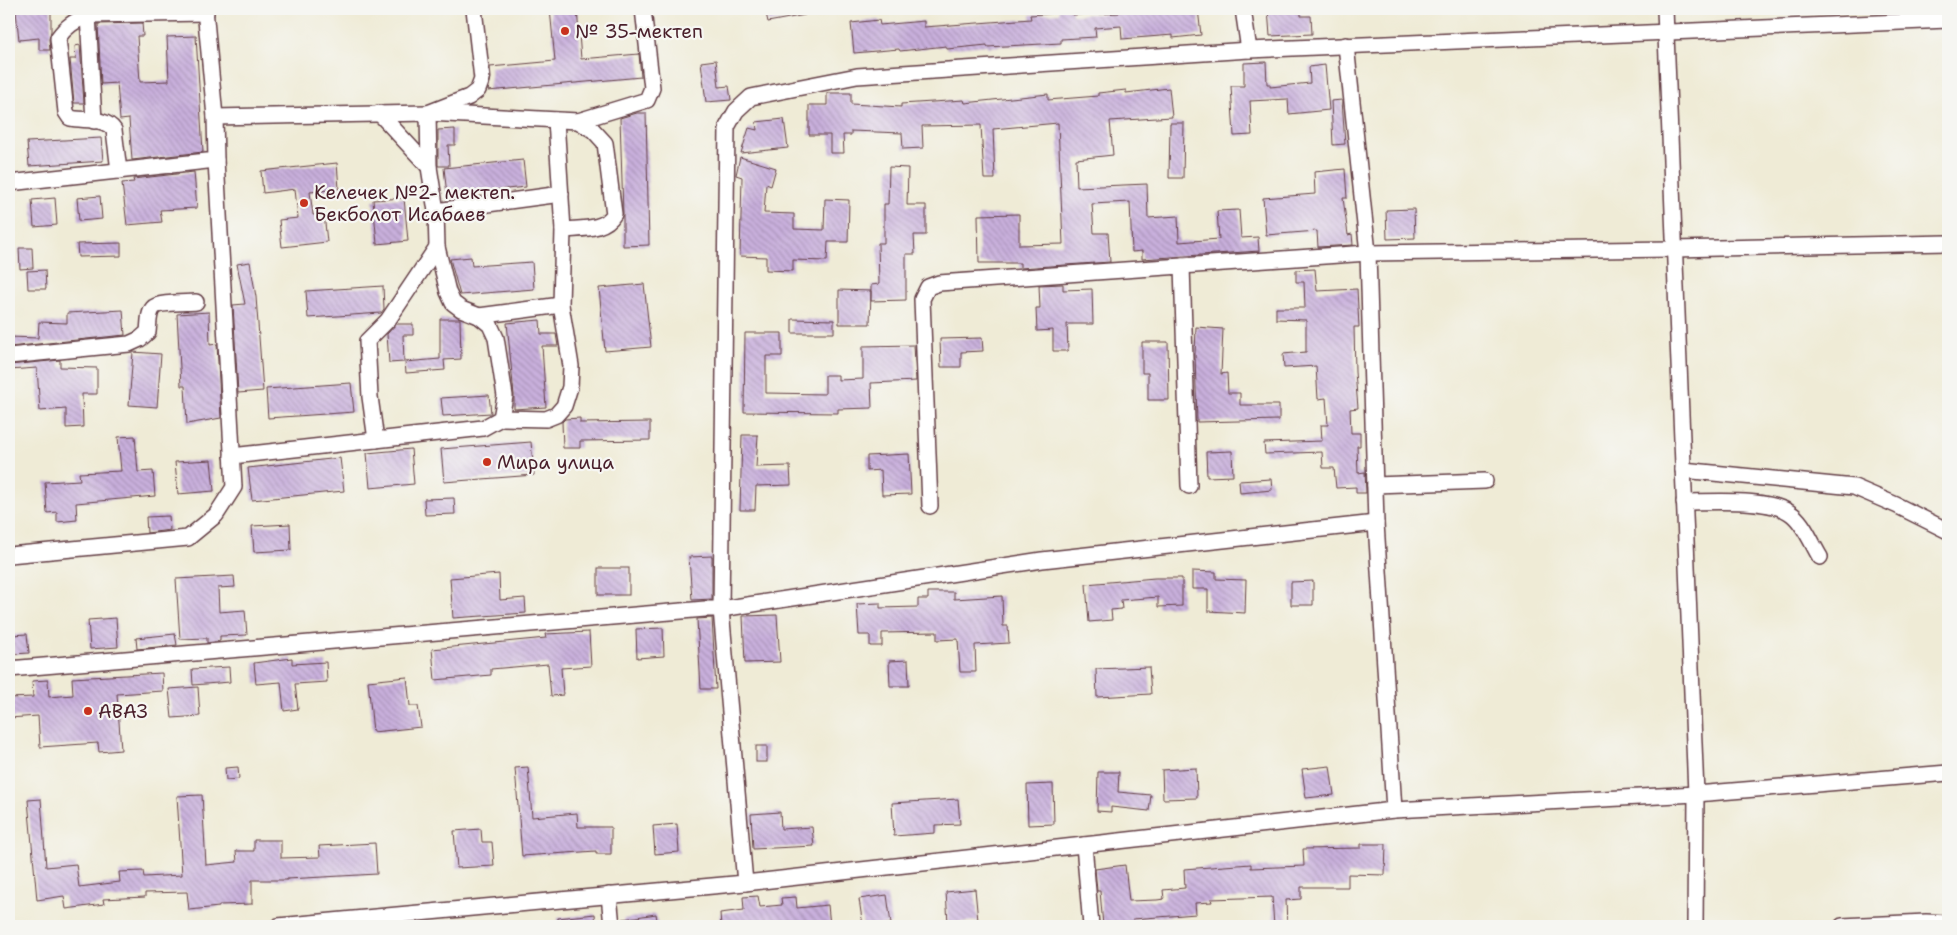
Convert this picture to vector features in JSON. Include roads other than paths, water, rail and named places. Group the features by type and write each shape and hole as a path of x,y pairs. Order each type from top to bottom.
{"street":[{"path":"428,113 469,97 478,90 482,79 474,9"},
{"path":"215,116 428,113 578,121 647,100 652,88 642,9"},
{"path":"1243,9 1249,50"},
{"path":"1665,9 1696,794 1695,926"},
{"path":"9,555 188,538 216,515 234,487 215,116 206,11 88,15 70,23 58,38 66,112 70,118 105,122 111,125 114,130 119,170"},
{"path":"88,15 94,121"},
{"path":"746,883 722,609 728,128 736,111 751,97 857,76 1249,50 1948,20"},
{"path":"1346,45 1368,253 1376,523 1394,810"},
{"path":"379,113 429,167"},
{"path":"428,113 429,167 436,211 437,247 448,292 453,302 462,309 479,316 490,325 496,338 505,396 501,418"},
{"path":"232,456 483,428 501,418 546,419 556,415 564,406 570,387 571,366 561,305 563,230 556,120"},
{"path":"563,230 600,226 609,222 614,214 605,143 592,130 578,121"},
{"path":"9,183 216,160"},
{"path":"436,211 560,194"},
{"path":"930,506 922,299 928,287 939,283 1368,253 1674,250 1948,242"},
{"path":"376,440 370,397 367,341 388,320 437,247"},
{"path":"1182,266 1189,486"},
{"path":"9,356 129,344 140,339 148,332 150,313 153,307 160,304 196,302"},
{"path":"479,316 561,305"},
{"path":"1682,470 1854,487 1896,505 1948,532"},
{"path":"1375,485 1485,481"},
{"path":"1684,502 1753,503 1777,506 1793,515 1820,557"},
{"path":"9,669 705,608 722,609 1042,560 1376,523"},
{"path":"278,926 746,883 1394,810 1696,794 1948,773"},
{"path":"1084,845 1092,926"},
{"path":"609,895 612,926"},
{"path":"1842,926 1926,922 1948,923"}],"place":[{"name":"№ 35-мектеп","path":"565,31"},
{"name":"Келечек №2- мектеп. Бекболот Исабаев","path":"304,203"},
{"name":"Мира улица","path":"487,462"},
{"name":"АВАЗ","path":"88,711"}]}
